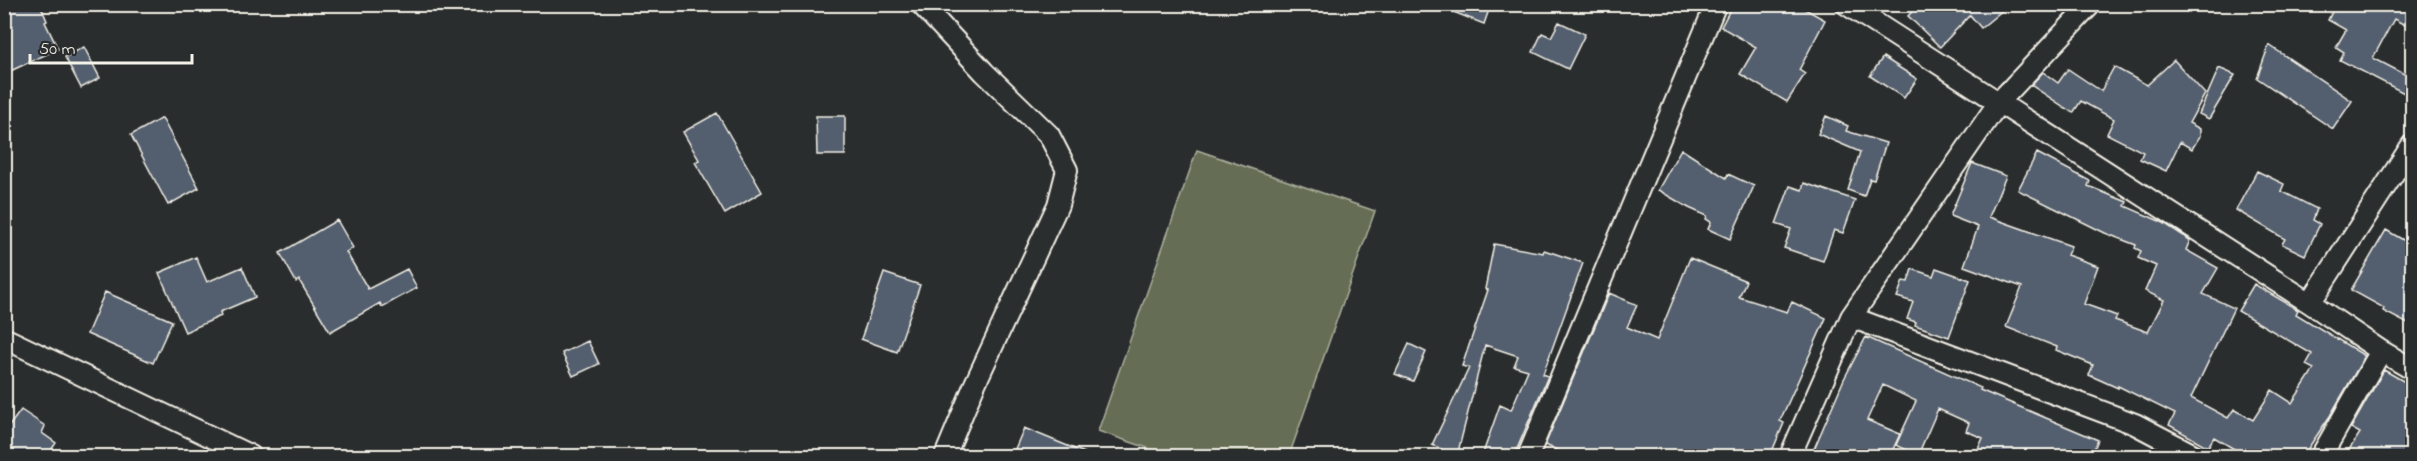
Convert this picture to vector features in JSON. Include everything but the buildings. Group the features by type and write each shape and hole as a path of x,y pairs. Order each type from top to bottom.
{"street":[{"path":"921,4 984,72 1049,135 1067,170 1058,205 974,386 945,456"},
{"path":"1528,456 1716,4"},
{"path":"1846,4 2412,369"},
{"path":"1790,456 1851,317 1999,102 2091,4"},
{"path":"2310,303 2412,145"},
{"path":"1851,317 2135,424 2196,456"},
{"path":"4,338 251,456"},
{"path":"2321,456 2381,351"}],"green space":[{"path":"1197,150 1375,211 1289,456 1171,456 1098,431"}]}
